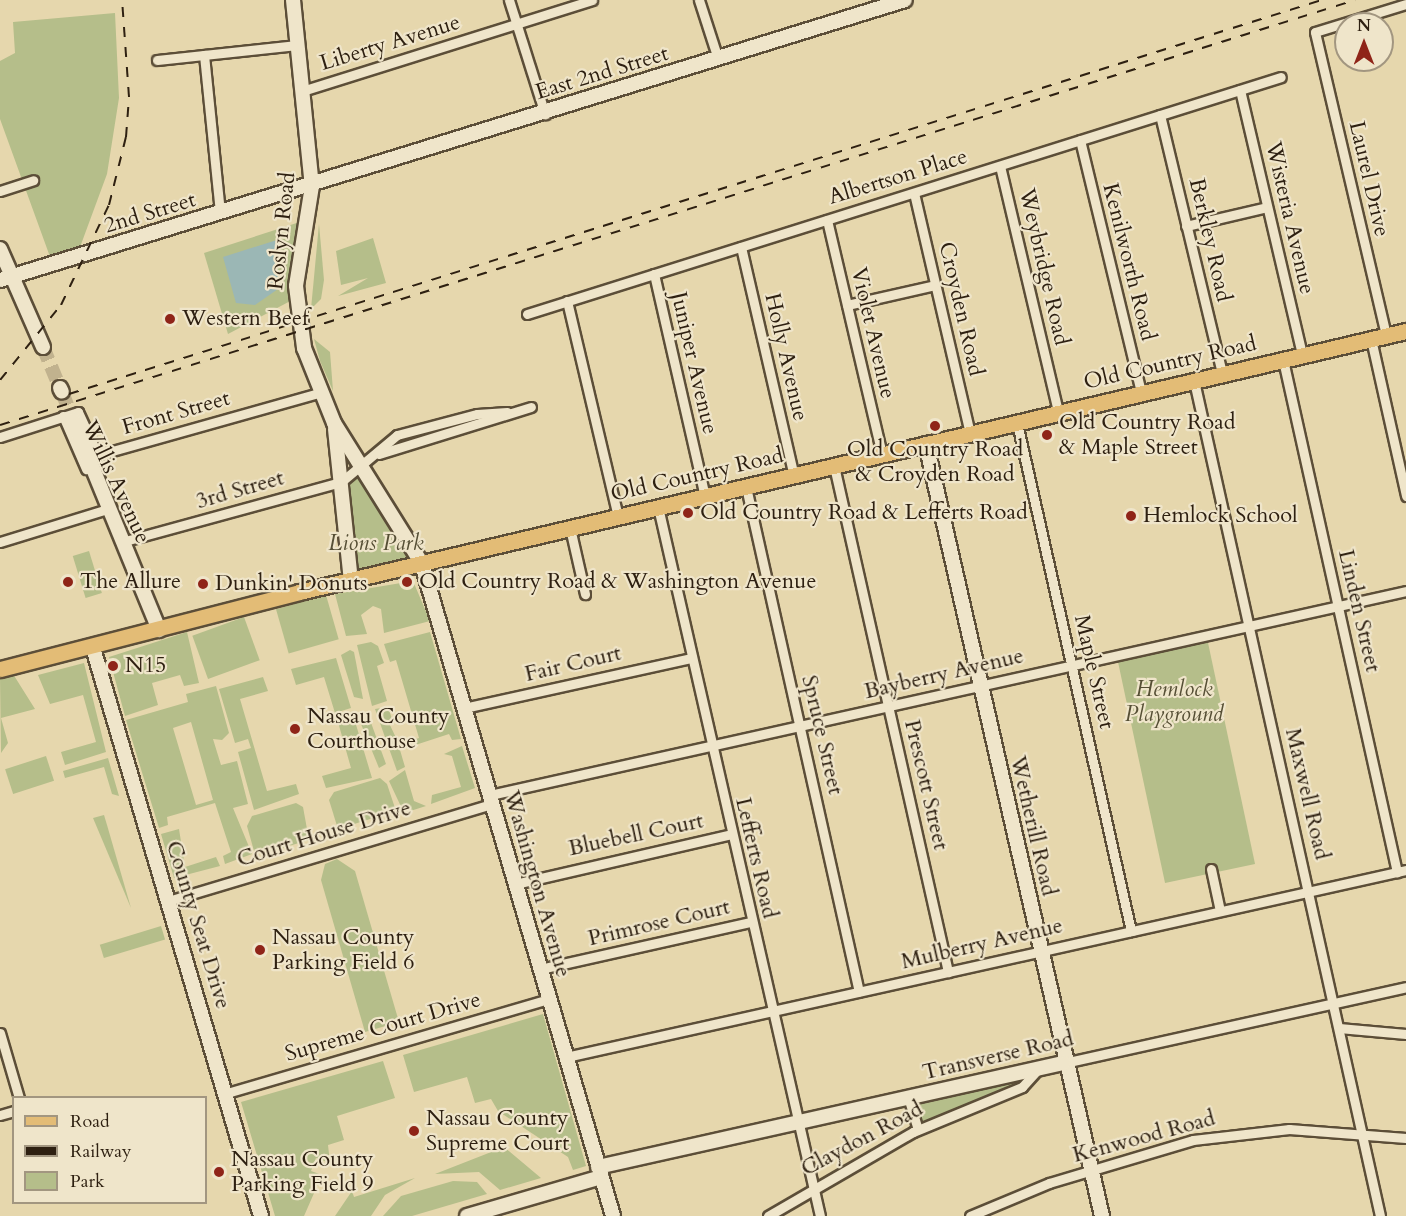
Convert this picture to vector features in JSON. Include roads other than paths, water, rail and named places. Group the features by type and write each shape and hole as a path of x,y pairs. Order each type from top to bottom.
{"main road":[{"name":"Old Country Road","path":"0,669 93,648 351,580 1406,331"}],"street":[{"name":"Roslyn Road","path":"293,0 312,186 296,298 304,348 319,393 334,423 422,564"},
{"path":"509,0 545,114"},
{"name":"Liberty Avenue","path":"302,90 592,0"},
{"path":"699,0 718,59"},
{"name":"East 2nd Street","path":"312,186 898,1"},
{"name":"Laurel Drive","path":"1405,7 1315,32 1379,337 1406,496"},
{"path":"157,60 297,45"},
{"path":"204,55 220,213"},
{"name":"Albertson Place","path":"527,314 1281,77"},
{"name":"Wisteria Avenue","path":"1240,90 1302,355"},
{"name":"Berkley Road","path":"1160,115 1222,374"},
{"name":"Kenilworth Road","path":"1080,140 1141,393"},
{"name":"Weybridge Road","path":"1000,166 1058,412"},
{"path":"0,191 33,180"},
{"name":"2nd Street","path":"7,278 312,186"},
{"name":"Croyden Road","path":"914,192 970,434"},
{"path":"1186,226 1267,207"},
{"name":"Violet Avenue","path":"827,220 882,455"},
{"name":"Holly Avenue","path":"741,247 794,476"},
{"path":"0,249 7,278 43,347"},
{"name":"Juniper Avenue","path":"654,274 705,496"},
{"path":"847,305 935,285"},
{"path":"567,301 618,517"},
{"name":"Linden Street","path":"1283,360 1401,871"},
{"name":"Maxwell Road","path":"1194,381 1380,1216"},
{"name":"Front Street","path":"68,418 80,413 98,455 319,393"},
{"name":"3rd Street","path":"126,542 340,482 362,469 372,457 507,412 531,407"},
{"path":"0,437 68,418"},
{"name":"Willis Avenue","path":"68,418 104,510 132,564 159,630"},
{"name":"Willis Avenue","path":"68,418 126,542 132,564"},
{"name":"Roslyn Road","path":"334,423 351,580"},
{"name":"Maple Street","path":"1017,423 1131,931"},
{"name":"Wetherill Road","path":"926,444 1064,1063 1102,1216"},
{"name":"Prescott Street","path":"834,466 948,972"},
{"name":"Spruce Street","path":"746,487 859,992"},
{"name":"Lefferts Road","path":"658,507 795,1123 810,1188 820,1216"},
{"path":"0,542 104,510"},
{"path":"570,528 585,594"},
{"name":"Washington Avenue","path":"422,564 613,1216"},
{"name":"Bayberry Avenue","path":"491,800 711,746 1406,591"},
{"name":"County Seat Drive","path":"93,648 227,1093 261,1216"},
{"name":"Fair Court","path":"464,708 692,658"},
{"name":"Court House Drive","path":"168,901 491,800"},
{"name":"Bluebell Court","path":"515,884 731,834"},
{"path":"1211,869 1220,911"},
{"name":"Mulberry Avenue","path":"566,1057 1401,871"},
{"name":"Primrose Court","path":"540,969 751,922"},
{"name":"Transverse Road","path":"468,1216 600,1172 795,1123 1406,987"},
{"name":"Supreme Court Drive","path":"227,1093 549,999"},
{"path":"1339,1028 1406,1034"},
{"path":"0,1033 18,1096"},
{"name":"Claydon Road","path":"768,1216 810,1188 918,1130 1022,1087 1039,1068"},
{"path":"908,1098 918,1130"},
{"name":"Kenwood Road","path":"970,1216 1089,1170 1231,1134 1362,1131 1406,1138"}],"water":[{"path":"277,240 278,289 255,305 236,303 223,257"}],"tunnel":[{"path":"43,347 60,388"},
{"path":"62,392 73,420"}],"railway":[{"path":"0,380 61,305 109,205 126,137 129,97 122,0"},
{"path":"69,394 1322,0"},
{"path":"0,425 1355,0"}],"place":[{"name":"Western Beef","path":"170,319"},
{"name":"Old Country Road & Croyden Road","path":"935,426"},
{"name":"Old Country Road & Maple Street","path":"1047,435"},
{"name":"Old Country Road & Lefferts Road","path":"688,513"},
{"name":"Hemlock School","path":"1131,516"},
{"name":"The Allure","path":"68,582"},
{"name":"Old Country Road & Washington Avenue","path":"407,582"},
{"name":"Dunkin' Donuts","path":"203,584"},
{"name":"N15","path":"113,666"},
{"name":"Nassau County Courthouse","path":"295,729"},
{"name":"Nassau County Parking Field 6","path":"260,950"},
{"name":"Nassau County Supreme Court","path":"414,1131"},
{"name":"Nassau County Parking Field 9","path":"219,1172"}],"park label":[{"name":"Lions Park","path":"376,544"},
{"name":"Hemlock Playground","path":"1174,702"}]}
